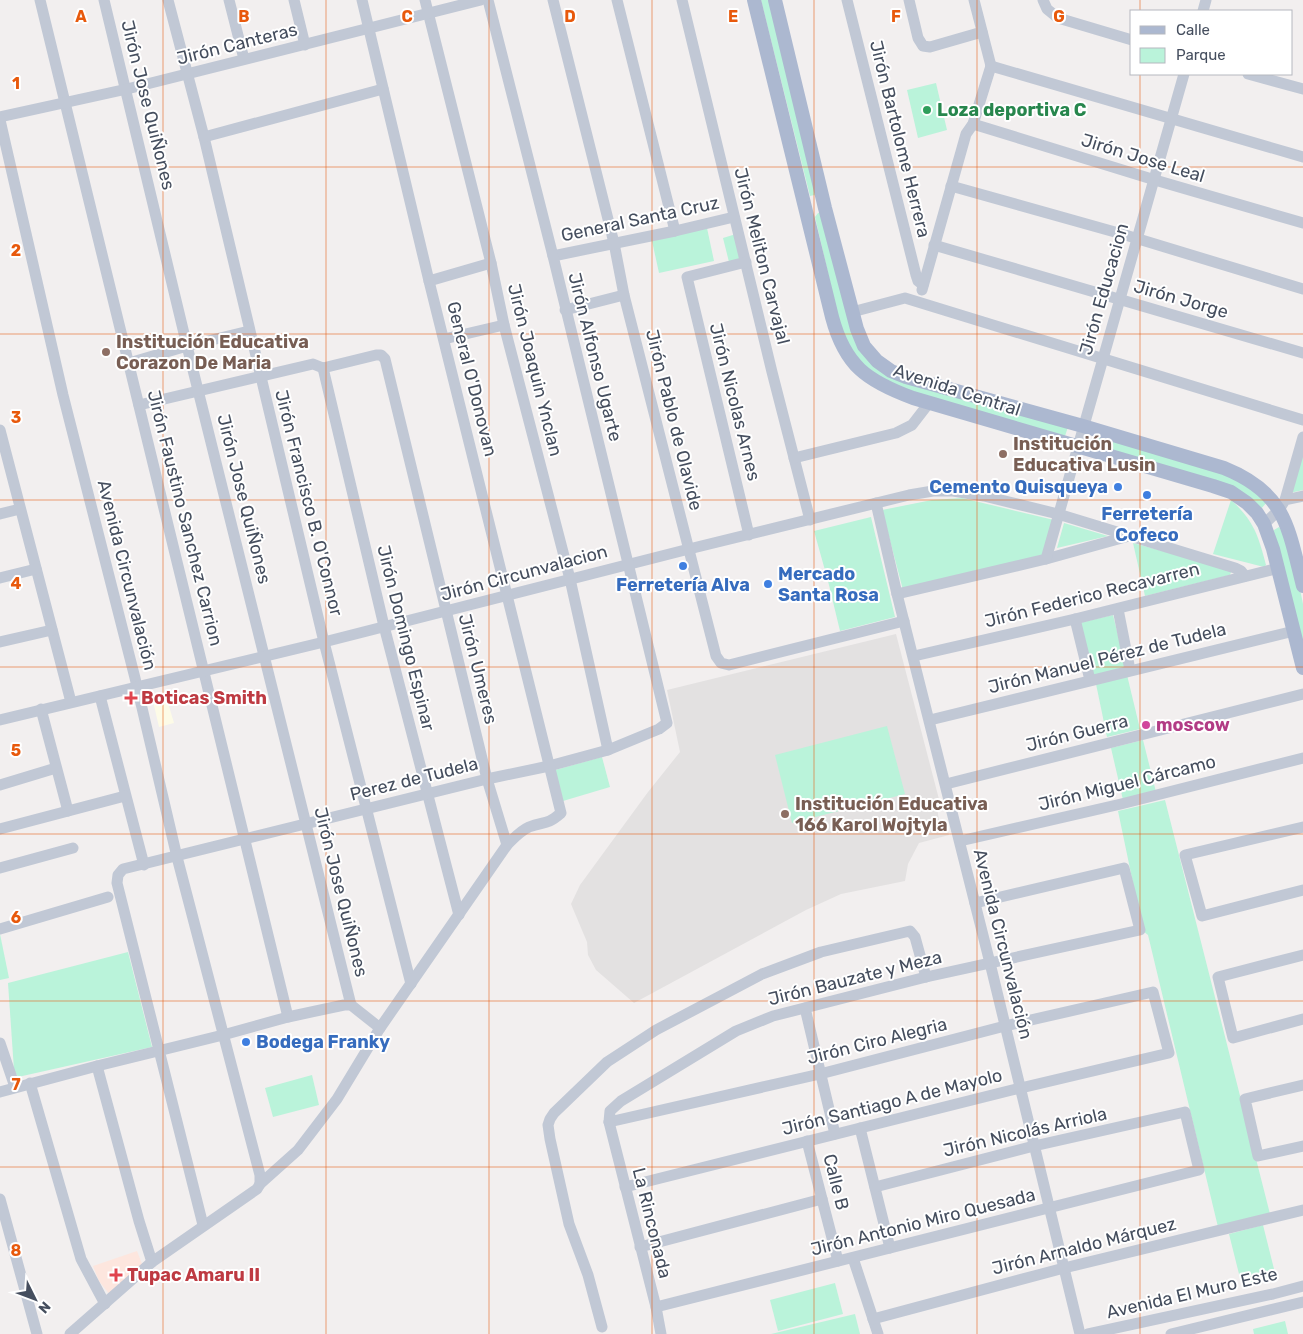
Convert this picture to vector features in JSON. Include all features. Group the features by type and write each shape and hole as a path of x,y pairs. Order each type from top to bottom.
{"main road":[{"name":"Avenida Central","path":"754,0 832,317 843,348 852,362 878,384 929,404 1231,492 1257,513 1270,536 1303,668"},
{"name":"Avenida Central","path":"775,0 852,312 864,346 876,361 891,371 922,382 1083,426 1224,468 1241,475 1282,505 1301,566 1303,586"},
{"path":"806,213 825,208"}],"street":[{"name":"Jirón Faustino Sanchez Carrion","path":"40,0 288,1017"},
{"name":"Jirón Jose QuiÑones","path":"104,0 187,346 351,1005"},
{"name":"Jirón Francisco B. O'Connor","path":"168,0 204,136 324,642 411,984"},
{"path":"230,0 244,59"},
{"path":"294,0 305,45"},
{"name":"General O'Donovan","path":"362,0 429,281 561,813 551,822 530,827 518,834 507,845"},
{"name":"Jirón Joaquin Ynclan","path":"425,0 491,263 504,324 570,579 608,750"},
{"name":"Jirón Canteras","path":"0,119 481,0"},
{"name":"Jirón Alfonso Ugarte","path":"488,0 553,256 667,723"},
{"name":"Jirón Pablo de Olavide","path":"553,0 614,243 624,296 716,656 721,663 729,665 904,621"},
{"path":"617,0 675,231"},
{"name":"Jirón Meliton Carvajal","path":"682,0 810,520"},
{"name":"Jirón Bartolome Herrera","path":"847,0 916,275 918,281 923,285"},
{"path":"909,0 918,38 922,46 930,47 982,32"},
{"path":"920,302 923,285 966,134 973,124 991,66 974,0"},
{"path":"1043,0 1047,9 1058,18 1130,39"},
{"path":"991,66 1303,157"},
{"name":"Jirón Educacion","path":"1046,559 1184,75"},
{"path":"1252,75 1303,89"},
{"path":"204,136 383,89"},
{"name":"Avenida Circunvalación","path":"0,119 63,395 137,687 177,857 260,1175 260,1184"},
{"name":"Jirón Jose Leal","path":"973,124 1303,223"},
{"path":"951,186 1303,289"},
{"name":"General Santa Cruz","path":"553,256 675,231 734,216"},
{"name":"Jirón Jorge","path":"934,245 1303,353"},
{"name":"Jirón Nicolas Arnes","path":"746,262 687,277 748,534"},
{"path":"429,281 491,263"},
{"path":"565,310 624,296"},
{"path":"852,312 905,298 1102,358 1302,415"},
{"path":"444,340 504,324"},
{"path":"129,363 249,331"},
{"name":"Jirón Umeres","path":"323,368 376,355 381,355 385,359 446,612 488,779 507,845"},
{"path":"139,405 313,364 323,368"},
{"name":"Jirón Domingo Espinar","path":"323,368 384,626 459,915"},
{"path":"794,458 896,433 912,425 929,404"},
{"path":"1282,505 1303,437"},
{"path":"1,438 71,702"},
{"name":"Jirón Circunvalacion","path":"0,720 446,612 748,534 925,492 953,491 984,496 1058,514 1235,568 1245,576"},
{"path":"1264,524 1282,505 1303,496"},
{"name":"Avenida Circunvalación","path":"876,503 897,594 976,903 1080,1334"},
{"path":"0,514 20,509"},
{"path":"897,594 1046,559 1129,536"},
{"name":"Jirón Federico Recavarren","path":"914,656 1118,609 1279,568"},
{"path":"0,578 36,569"},
{"path":"1118,609 1130,670"},
{"path":"1075,619 1090,680"},
{"path":"0,642 52,630"},
{"name":"Jirón Manuel Pérez de Tudela","path":"930,720 1294,630"},
{"name":"Jirón Guerra","path":"946,784 1303,694"},
{"path":"100,696 144,865"},
{"path":"41,710 68,811"},
{"name":"Perez de Tudela","path":"159,1051 117,883 118,875 123,869 488,779 549,766 608,750 658,729 667,723"},
{"name":"Jirón Miguel Cárcamo","path":"960,841 1121,804 1303,758"},
{"path":"0,785 56,768"},
{"path":"0,829 125,796"},
{"path":"1303,827 1185,855 1202,916 1303,890"},
{"path":"70,1334 152,1262 257,1189 260,1184 298,1150 337,1099 380,1028 507,845"},
{"path":"0,868 73,848"},
{"name":"Jirón Bauzate y Meza","path":"609,1122 610,1111 621,1101 736,1031 773,1016 926,977 1140,930 1124,868 976,903"},
{"path":"0,929 108,897"},
{"path":"602,1327 588,1274 569,1224 556,1167 548,1125 554,1112 607,1062 656,1030 762,974 821,952 910,931 915,937 926,977"},
{"path":"1303,955 1218,977 1232,1038 1303,1019"},
{"name":"Jirón Ciro Alegria","path":"609,1122 820,1074 1005,1026 1154,992 1169,1053"},
{"path":"0,1092 344,1004 351,1005 380,1028"},
{"name":"Calle B","path":"805,1008 835,1134"},
{"path":"0,1043 15,1087"},
{"path":"159,1051 203,1225"},
{"name":"Jirón Santiago A de Mayolo","path":"625,1187 1020,1088 1169,1053"},
{"path":"97,1066 138,1221 152,1262"},
{"path":"30,1083 81,1259 105,1304"},
{"path":"1303,1084 1246,1099 1258,1156 1303,1146"},
{"name":"Jirón Nicolás Arriola","path":"875,1186 1034,1146 1184,1112 1199,1170"},
{"name":"La Rinconada","path":"609,1122 656,1307 661,1334"},
{"path":"860,1128 890,1248"},
{"name":"Calle B","path":"807,1141 838,1261"},
{"name":"Jirón Antonio Miro Quesada","path":"656,1307 1199,1170"},
{"path":"640,1247 822,1199"},
{"path":"0,1200 38,1334"},
{"name":"Jirón Arnaldo Márquez","path":"873,1319 1064,1268 1303,1210"},
{"path":"853,1258 878,1334"},
{"name":"Avenida El Muro Este","path":"1088,1334 1303,1286"},
{"path":"1264,1296 1268,1311"},
{"name":"Avenida El Muro Este","path":"1172,1334 1303,1302"}],"shaded area":[{"name":"Institución Educativa 166 Karol Wojtyla","path":"896,634 941,807 937,808 939,820 946,824 949,835 919,843 908,864 905,881 841,894 806,910 634,1003 596,970 588,955 587,942 571,904 580,885 648,792 680,752 667,690"},
{"path":"165,693 174,723 159,727 153,701 155,697"},
{"name":"Tupac Amaru II","path":"137,1251 144,1269 110,1295 99,1281 93,1266"}],"green space":[{"path":"761,0 771,0 819,194 810,196"},
{"name":"Loza deportiva C","path":"936,83 947,130 918,138 907,90"},
{"path":"821,212 866,356 1068,427 1065,436 909,391 879,378 856,358 841,329 815,217"},
{"path":"707,228 714,261 659,273 652,241"},
{"path":"736,234 742,259 729,262 723,238"},
{"path":"1099,435 1229,473 1268,501 1260,510 1096,446"},
{"path":"1303,443 1303,490 1290,493"},
{"path":"962,498 1054,520 1042,555 903,590 882,510 932,500"},
{"path":"1231,500 1245,515 1254,529 1266,565 1264,567 1213,554"},
{"path":"871,517 895,617 840,631 814,531"},
{"path":"1064,523 1108,536 1057,548"},
{"path":"1279,527 1290,551 1302,598 1303,643 1273,533"},
{"path":"1133,543 1228,569 1231,572 1230,575 1145,596"},
{"path":"1113,615 1126,667 1092,676 1079,623"},
{"path":"1127,675 1140,729 1107,737 1096,684"},
{"path":"887,726 905,794 792,823 775,755"},
{"path":"1143,740 1156,792 1123,800 1111,748"},
{"path":"602,757 610,787 563,801 555,770"},
{"path":"1165,800 1270,1214 1218,1227 1148,935 1143,931 1118,811"},
{"path":"0,934 9,978 0,980"},
{"path":"128,952 152,1047 18,1077 14,1070 8,983"},
{"path":"312,1075 319,1105 273,1117 265,1088"},
{"path":"1263,1225 1276,1277 1242,1286 1229,1234"},
{"path":"835,1283 843,1314 778,1331 770,1300"},
{"path":"855,1314 860,1334 771,1334"},
{"path":"1285,1321 1288,1334 1254,1334 1253,1329"}],"place":[{"name":"Loza deportiva C","path":"927,110"},
{"name":"Institución Educativa Corazon De Maria","path":"106,352"},
{"name":"Institución Educativa Lusin","path":"1003,454"},
{"name":"Cemento Quisqueya","path":"1118,487"},
{"name":"Ferretería Cofeco","path":"1147,495"},
{"name":"Ferretería Alva","path":"683,566"},
{"name":"Mercado Santa Rosa","path":"768,584"},
{"name":"Boticas Smith","path":"131,698"},
{"name":"moscow","path":"1146,725"},
{"name":"Institución Educativa 166 Karol Wojtyla","path":"785,814"},
{"name":"Bodega Franky","path":"246,1042"},
{"name":"Tupac Amaru II","path":"116,1275"}]}
